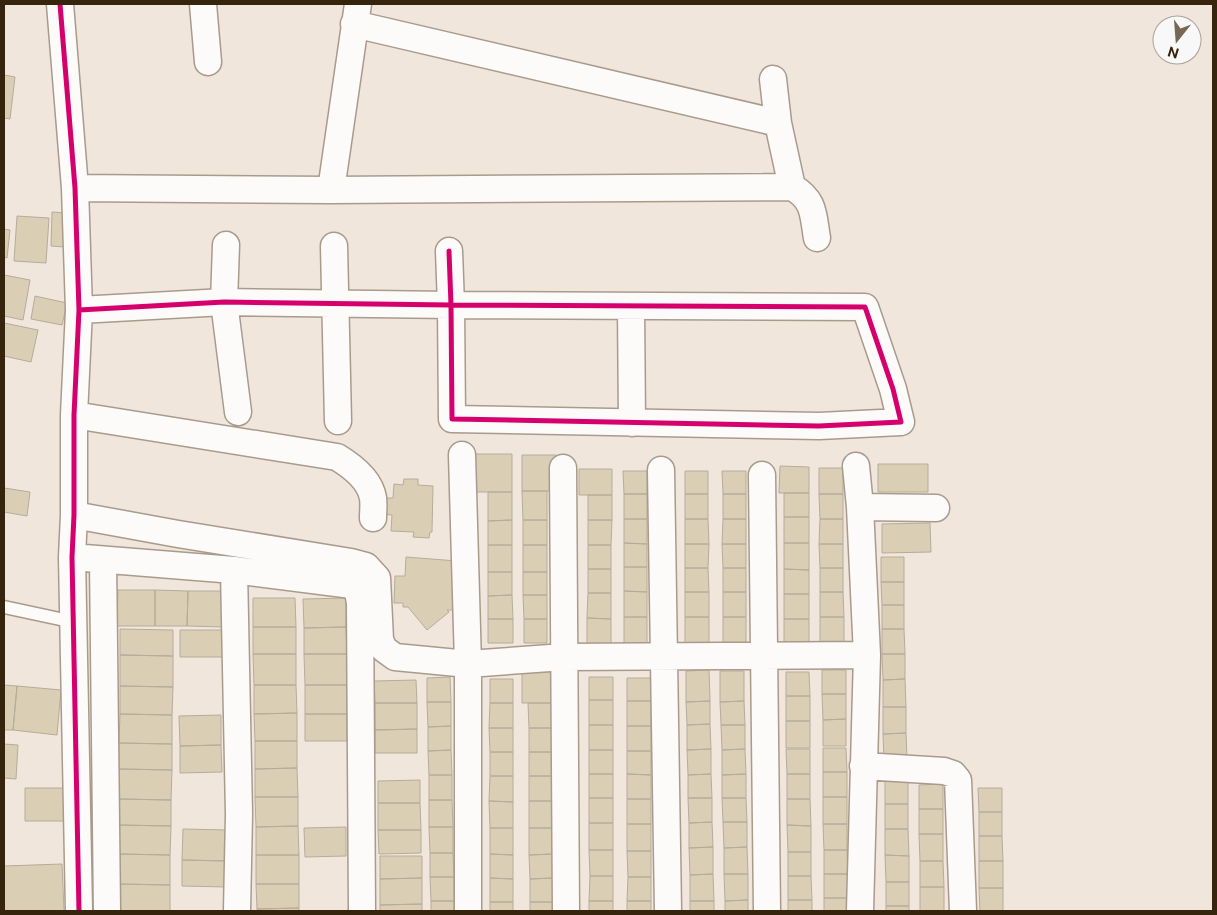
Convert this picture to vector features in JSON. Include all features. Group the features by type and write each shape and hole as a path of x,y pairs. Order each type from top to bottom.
{"street":[{"path":"60,4 75,188 80,310 74,415 72,557 79,911"},
{"path":"203,4 208,62"},
{"path":"331,190 356,14 778,123"},
{"path":"773,80 778,123 792,187"},
{"path":"75,188 331,190 792,187 807,198 812,206 817,238"},
{"path":"226,245 224,302 238,412"},
{"path":"334,246 338,421"},
{"path":"80,310 224,302 452,306 865,307 893,389 901,422 819,426 452,419 452,306 449,251"},
{"path":"631,306 632,423"},
{"path":"74,415 337,457 348,464 366,483 373,498 373,518"},
{"path":"462,455 468,664 468,911"},
{"path":"856,466 860,507 866,655 860,911"},
{"path":"563,468 566,911"},
{"path":"661,470 668,911"},
{"path":"762,475 767,911"},
{"path":"860,507 936,508"},
{"path":"74,515 366,566 376,578 380,640 384,649 395,657 468,664 564,657 866,655"},
{"path":"72,557 234,570 339,582 352,585 358,592 360,602 362,911"},
{"path":"104,560 107,911"},
{"path":"234,570 239,814 237,911"},
{"path":"862,766 944,771 953,774 958,780 963,911"}],"lane":[{"path":"4,607 74,622"}],"building":[{"path":"4,75 15,77 10,119 4,118"},
{"path":"52,212 66,213 65,247 51,246"},
{"path":"17,216 49,218 46,263 14,261"},
{"path":"4,229 10,230 7,258 4,257"},
{"path":"4,275 30,280 23,320 4,316"},
{"path":"35,296 67,303 62,325 31,319"},
{"path":"4,323 38,330 31,362 4,356"},
{"path":"474,454 512,454 512,492 474,492"},
{"path":"522,455 556,455 557,491 522,491"},
{"path":"878,464 928,464 928,492 878,492"},
{"path":"780,466 809,467 809,493 779,493"},
{"path":"819,468 843,468 843,494 819,494"},
{"path":"579,469 612,469 612,495 579,495"},
{"path":"623,471 647,471 647,494 624,494"},
{"path":"685,471 708,471 708,494 685,494"},
{"path":"722,471 746,471 746,494 723,494"},
{"path":"404,479 418,479 418,485 433,486 432,532 430,532 429,538 413,537 414,532 391,531 392,515 383,514 384,498 393,498 394,484 403,485"},
{"path":"4,488 30,492 27,516 4,512"},
{"path":"522,491 547,491 547,520 523,520"},
{"path":"488,492 512,492 512,520 488,521"},
{"path":"784,493 809,493 809,517 784,517"},
{"path":"624,494 647,494 647,519 624,519"},
{"path":"685,494 708,494 708,519 685,519"},
{"path":"723,494 746,494 746,519 723,519"},
{"path":"819,494 843,494 843,519 820,519"},
{"path":"588,495 612,495 612,520 588,520"},
{"path":"784,517 809,517 809,543 784,543"},
{"path":"624,519 647,519 647,544 624,543"},
{"path":"685,519 708,519 709,544 685,544"},
{"path":"723,519 746,519 746,544 722,544"},
{"path":"820,519 843,519 843,544 819,544"},
{"path":"512,520 512,545 488,545 488,521"},
{"path":"523,520 547,520 547,545 523,545"},
{"path":"588,520 612,520 611,545 588,545"},
{"path":"930,523 931,552 882,553 882,524"},
{"path":"624,543 647,544 647,567 624,567"},
{"path":"784,543 809,543 809,570 784,569"},
{"path":"685,544 709,544 708,568 685,568"},
{"path":"722,544 746,544 746,568 723,568"},
{"path":"819,544 843,544 843,568 820,568"},
{"path":"488,545 512,545 512,572 488,572"},
{"path":"523,545 547,545 547,572 523,572"},
{"path":"588,545 611,545 611,569 588,569"},
{"path":"406,557 457,561 453,610 447,610 449,612 427,630 408,607 403,607 403,603 394,603 395,576 405,576"},
{"path":"881,557 904,557 904,582 881,582"},
{"path":"624,567 647,567 647,592 624,591"},
{"path":"685,568 708,568 709,592 685,592"},
{"path":"723,568 746,568 746,592 723,592"},
{"path":"820,568 843,568 843,592 820,592"},
{"path":"588,569 611,569 611,593 588,593"},
{"path":"784,569 809,570 809,594 784,594"},
{"path":"488,572 512,572 512,595 488,596"},
{"path":"523,572 547,572 547,595 523,595"},
{"path":"881,582 904,582 904,605 882,605"},
{"path":"118,590 155,590 155,626 117,626"},
{"path":"155,590 188,591 187,626 155,626"},
{"path":"188,591 223,591 223,627 187,626"},
{"path":"624,591 647,592 647,617 624,617"},
{"path":"685,592 709,592 709,617 685,617"},
{"path":"723,592 746,592 746,617 723,617"},
{"path":"820,592 843,592 844,617 820,617"},
{"path":"588,593 611,593 611,619 587,618"},
{"path":"784,594 809,594 809,619 784,619"},
{"path":"512,595 513,619 488,619 488,596"},
{"path":"523,595 547,595 547,619 524,619"},
{"path":"253,598 295,598 296,627 253,627"},
{"path":"346,598 346,627 304,628 303,599"},
{"path":"882,605 904,605 904,629 882,629"},
{"path":"624,617 647,617 647,643 624,644"},
{"path":"685,617 709,617 709,644 685,644"},
{"path":"723,617 746,617 746,644 723,644"},
{"path":"820,617 844,617 844,644 820,644"},
{"path":"587,618 611,619 611,645 587,645"},
{"path":"488,619 513,619 513,643 488,643"},
{"path":"524,619 547,619 547,643 524,643"},
{"path":"784,619 809,619 809,646 784,645"},
{"path":"253,627 296,627 296,654 253,654"},
{"path":"346,627 347,654 304,654 304,628"},
{"path":"120,629 173,630 173,656 120,655"},
{"path":"882,629 904,629 905,654 882,654"},
{"path":"180,630 223,630 223,657 180,657"},
{"path":"253,654 296,654 296,685 254,685"},
{"path":"304,654 347,654 347,685 305,685"},
{"path":"882,654 905,654 905,679 883,680"},
{"path":"120,655 173,656 173,687 120,686"},
{"path":"552,669 552,703 522,703 522,670"},
{"path":"709,670 710,701 686,702 686,671"},
{"path":"822,670 846,670 846,694 822,694"},
{"path":"720,671 744,671 744,701 720,702"},
{"path":"786,672 809,672 810,696 786,696"},
{"path":"450,677 451,702 427,702 427,678"},
{"path":"589,677 613,677 613,700 589,700"},
{"path":"627,678 651,678 651,701 627,701"},
{"path":"490,679 513,679 513,703 490,703"},
{"path":"905,679 906,707 883,707 883,680"},
{"path":"416,680 417,703 375,703 374,681"},
{"path":"4,685 17,686 13,730 4,730"},
{"path":"254,685 296,685 297,713 254,714"},
{"path":"305,685 347,685 347,714 305,714"},
{"path":"17,686 61,690 57,735 13,730"},
{"path":"120,686 173,687 172,715 120,714"},
{"path":"822,694 846,694 846,719 823,720"},
{"path":"786,696 810,696 810,721 786,721"},
{"path":"589,700 613,700 613,725 589,725"},
{"path":"627,701 651,701 651,726 627,726"},
{"path":"710,701 710,724 687,725 686,702"},
{"path":"744,701 745,725 721,725 720,702"},
{"path":"427,702 451,702 451,726 428,727"},
{"path":"375,703 417,703 417,729 375,730"},
{"path":"490,703 513,703 513,728 489,728"},
{"path":"528,703 552,703 552,728 529,728"},
{"path":"883,707 906,707 906,733 883,734"},
{"path":"297,713 297,741 255,741 254,714"},
{"path":"120,714 172,715 172,744 119,743"},
{"path":"305,714 347,714 347,741 305,741"},
{"path":"221,715 221,745 180,746 179,716"},
{"path":"846,719 846,746 823,746 823,720"},
{"path":"786,721 810,721 810,748 786,748"},
{"path":"710,724 711,749 687,750 687,725"},
{"path":"589,725 613,725 613,750 589,750"},
{"path":"721,725 745,725 745,749 722,750"},
{"path":"451,726 451,750 428,751 428,727"},
{"path":"627,726 651,726 651,751 627,751"},
{"path":"489,728 513,728 513,752 490,752"},
{"path":"529,728 552,728 552,752 529,752"},
{"path":"417,729 417,753 375,753 375,730"},
{"path":"906,733 907,759 884,759 883,734"},
{"path":"255,741 297,741 297,768 255,769"},
{"path":"119,743 172,744 172,770 119,769"},
{"path":"4,744 18,745 16,779 4,778"},
{"path":"221,745 222,772 180,773 180,746"},
{"path":"823,748 846,748 847,772 823,772"},
{"path":"711,749 711,774 688,775 687,750"},
{"path":"745,749 746,774 722,775 722,750"},
{"path":"786,749 810,749 810,774 787,774"},
{"path":"451,750 452,775 429,775 428,751"},
{"path":"589,750 613,750 613,774 589,774"},
{"path":"627,751 651,751 651,775 627,774"},
{"path":"490,752 513,752 513,776 490,776"},
{"path":"529,752 552,752 553,776 529,776"},
{"path":"297,768 298,797 255,797 255,769"},
{"path":"119,769 172,770 171,800 119,799"},
{"path":"823,772 847,772 847,797 823,797"},
{"path":"589,774 613,774 613,798 589,798"},
{"path":"627,774 651,775 651,799 627,799"},
{"path":"711,774 712,798 688,798 688,775"},
{"path":"746,774 746,798 722,798 722,775"},
{"path":"787,774 810,774 810,799 787,799"},
{"path":"429,775 452,775 452,800 429,800"},
{"path":"490,776 513,776 513,802 489,801"},
{"path":"529,776 553,776 553,801 529,801"},
{"path":"885,779 908,779 908,804 885,804"},
{"path":"420,780 420,803 378,803 378,781"},
{"path":"943,784 943,809 919,809 919,785"},
{"path":"25,788 64,788 64,821 25,821"},
{"path":"978,788 1002,788 1002,812 979,812"},
{"path":"255,797 298,797 298,826 256,827"},
{"path":"823,797 847,797 847,824 823,824"},
{"path":"589,798 613,798 613,823 589,823"},
{"path":"688,798 712,798 712,822 689,823"},
{"path":"722,798 746,798 747,822 723,822"},
{"path":"119,799 171,800 171,826 118,825"},
{"path":"627,799 651,799 651,824 627,824"},
{"path":"787,799 810,799 811,826 787,825"},
{"path":"429,800 452,800 453,827 429,827"},
{"path":"489,801 513,802 513,828 490,828"},
{"path":"529,801 553,801 553,828 529,828"},
{"path":"378,803 420,803 421,830 378,830"},
{"path":"885,804 908,804 908,829 885,829"},
{"path":"919,809 943,809 943,834 919,834"},
{"path":"979,812 1002,812 1002,836 979,836"},
{"path":"712,822 713,847 689,848 689,823"},
{"path":"723,822 747,822 747,847 724,848"},
{"path":"589,823 613,823 613,850 589,850"},
{"path":"627,824 651,824 651,851 627,851"},
{"path":"823,824 847,824 847,850 824,850"},
{"path":"118,825 171,826 170,855 118,854"},
{"path":"787,825 811,826 811,852 788,852"},
{"path":"298,826 299,855 256,855 256,827"},
{"path":"346,827 346,856 305,857 304,828"},
{"path":"429,827 453,827 453,853 430,853"},
{"path":"490,828 513,828 513,855 490,854"},
{"path":"529,828 553,828 553,854 529,855"},
{"path":"183,829 228,830 228,861 182,860"},
{"path":"885,829 908,829 909,856 885,855"},
{"path":"378,830 421,830 421,853 379,854"},
{"path":"919,834 943,834 943,861 920,861"},
{"path":"979,836 1002,836 1003,861 979,861"},
{"path":"713,847 713,874 690,875 689,848"},
{"path":"747,847 748,874 724,874 724,848"},
{"path":"589,850 613,850 613,876 590,876"},
{"path":"824,850 847,850 848,874 824,874"},
{"path":"627,851 651,851 651,877 628,877"},
{"path":"788,852 811,852 811,876 788,876"},
{"path":"430,853 453,853 454,877 430,877"},
{"path":"118,854 170,855 170,885 117,884"},
{"path":"490,854 513,855 513,879 490,878"},
{"path":"553,854 553,878 530,879 529,855"},
{"path":"256,855 299,855 299,884 256,884"},
{"path":"885,855 909,856 909,882 886,882"},
{"path":"380,856 422,856 422,878 380,879"},
{"path":"182,860 228,861 227,887 182,886"},
{"path":"920,861 943,861 944,887 920,887"},
{"path":"979,861 1003,861 1003,888 979,888"},
{"path":"62,864 64,911 4,911 4,866"},
{"path":"713,874 714,901 690,901 690,875"},
{"path":"724,874 748,874 748,900 725,901"},
{"path":"824,874 848,874 848,898 824,898"},
{"path":"590,876 613,876 613,901 589,901"},
{"path":"788,876 811,876 812,900 788,900"},
{"path":"430,877 454,877 454,901 431,901"},
{"path":"628,877 651,877 651,901 627,901"},
{"path":"422,878 422,904 380,905 380,879"},
{"path":"490,878 513,879 513,902 490,902"},
{"path":"553,878 554,902 530,902 530,879"},
{"path":"886,882 909,882 909,906 886,906"},
{"path":"117,884 170,885 170,911 117,911"},
{"path":"256,884 299,884 299,908 257,909"},
{"path":"920,887 944,887 944,911 920,911"},
{"path":"979,888 1003,888 1003,911 980,911"},
{"path":"824,898 848,898 848,911 824,911"},
{"path":"748,900 748,911 725,911 725,901"},
{"path":"788,900 812,900 812,911 788,911"},
{"path":"431,901 454,901 454,911 431,911"},
{"path":"589,901 613,901 613,911 589,911"},
{"path":"627,901 651,901 651,911 627,911"},
{"path":"690,901 714,901 714,911 690,911"},
{"path":"490,902 513,902 513,911 490,911"},
{"path":"530,902 554,902 554,911 530,911"},
{"path":"422,904 422,911 380,911 380,905"},
{"path":"886,906 909,906 909,911 886,911"},
{"path":"299,908 299,911 257,911 257,909"}],"cycle path":[{"path":"60,4 75,188 79,310 74,415 72,557 79,911"},
{"path":"79,310 224,302 451,305 865,307 893,389 901,422 819,426 452,419 451,305 449,251"}]}
